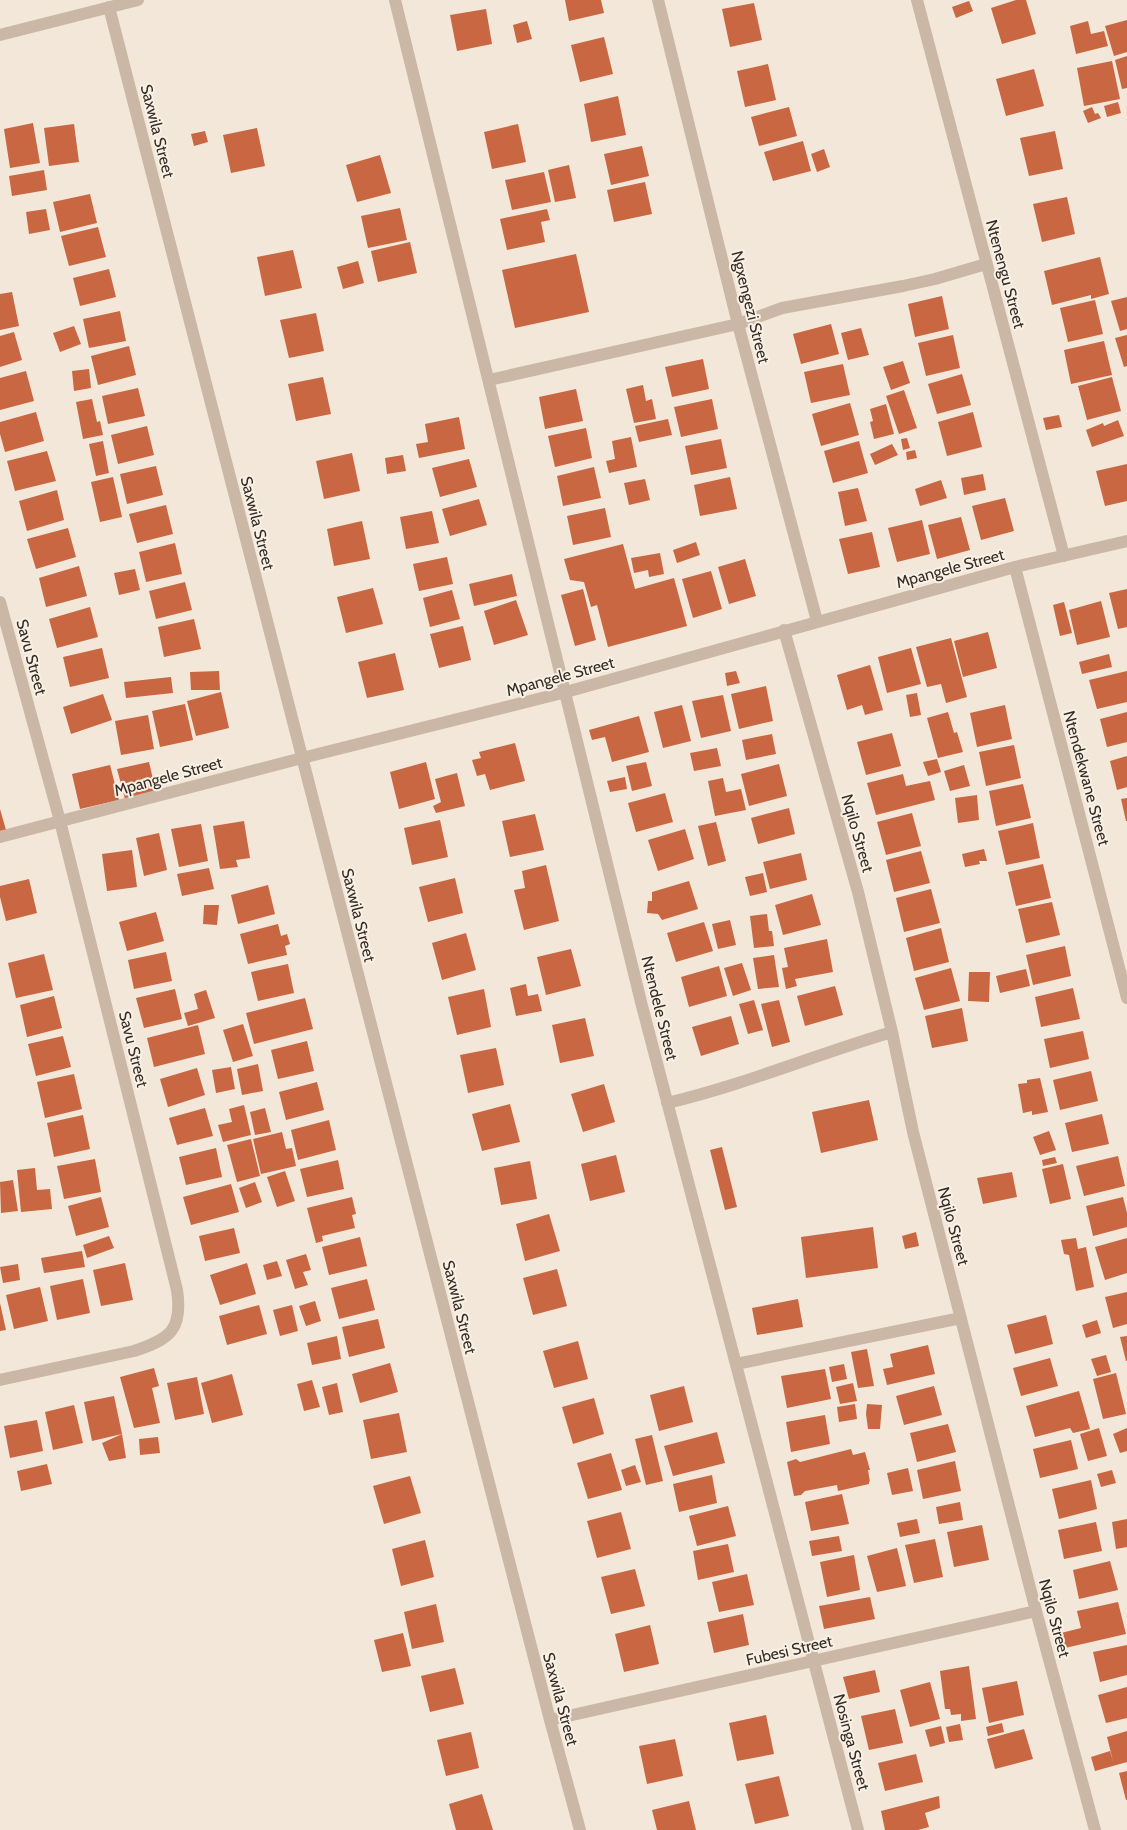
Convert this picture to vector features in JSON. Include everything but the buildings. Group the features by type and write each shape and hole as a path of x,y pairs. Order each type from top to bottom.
{"street":[{"path":"0,35 138,0"},
{"name":"Ntendele Street","path":"395,0 642,1006 736,1364"},
{"name":"Ngxengezi Street","path":"658,0 738,324 817,621"},
{"name":"Ntenengu Street","path":"917,0 1064,556"},
{"name":"Saxwila Street","path":"109,8 550,1720 580,1830"},
{"path":"489,380 738,324 782,308 903,286 986,264"},
{"name":"Mpangele Street","path":"0,837 302,758 566,692 1015,567 1127,541"},
{"name":"Ntendekwane Street","path":"1015,567 1127,998"},
{"name":"Savu Street","path":"0,602 60,821 177,1290 179,1306 175,1326 165,1339 150,1346 0,1380"},
{"name":"Nqilo Street","path":"784,630 858,892 892,1032 913,1132 1036,1611 1096,1830"},
{"path":"667,1103 703,1094 832,1050 892,1032"},
{"path":"736,1364 961,1318"},
{"name":"Nosinga Street","path":"736,1364 858,1830"},
{"name":"Fubesi Street","path":"550,1720 1036,1611"}]}
